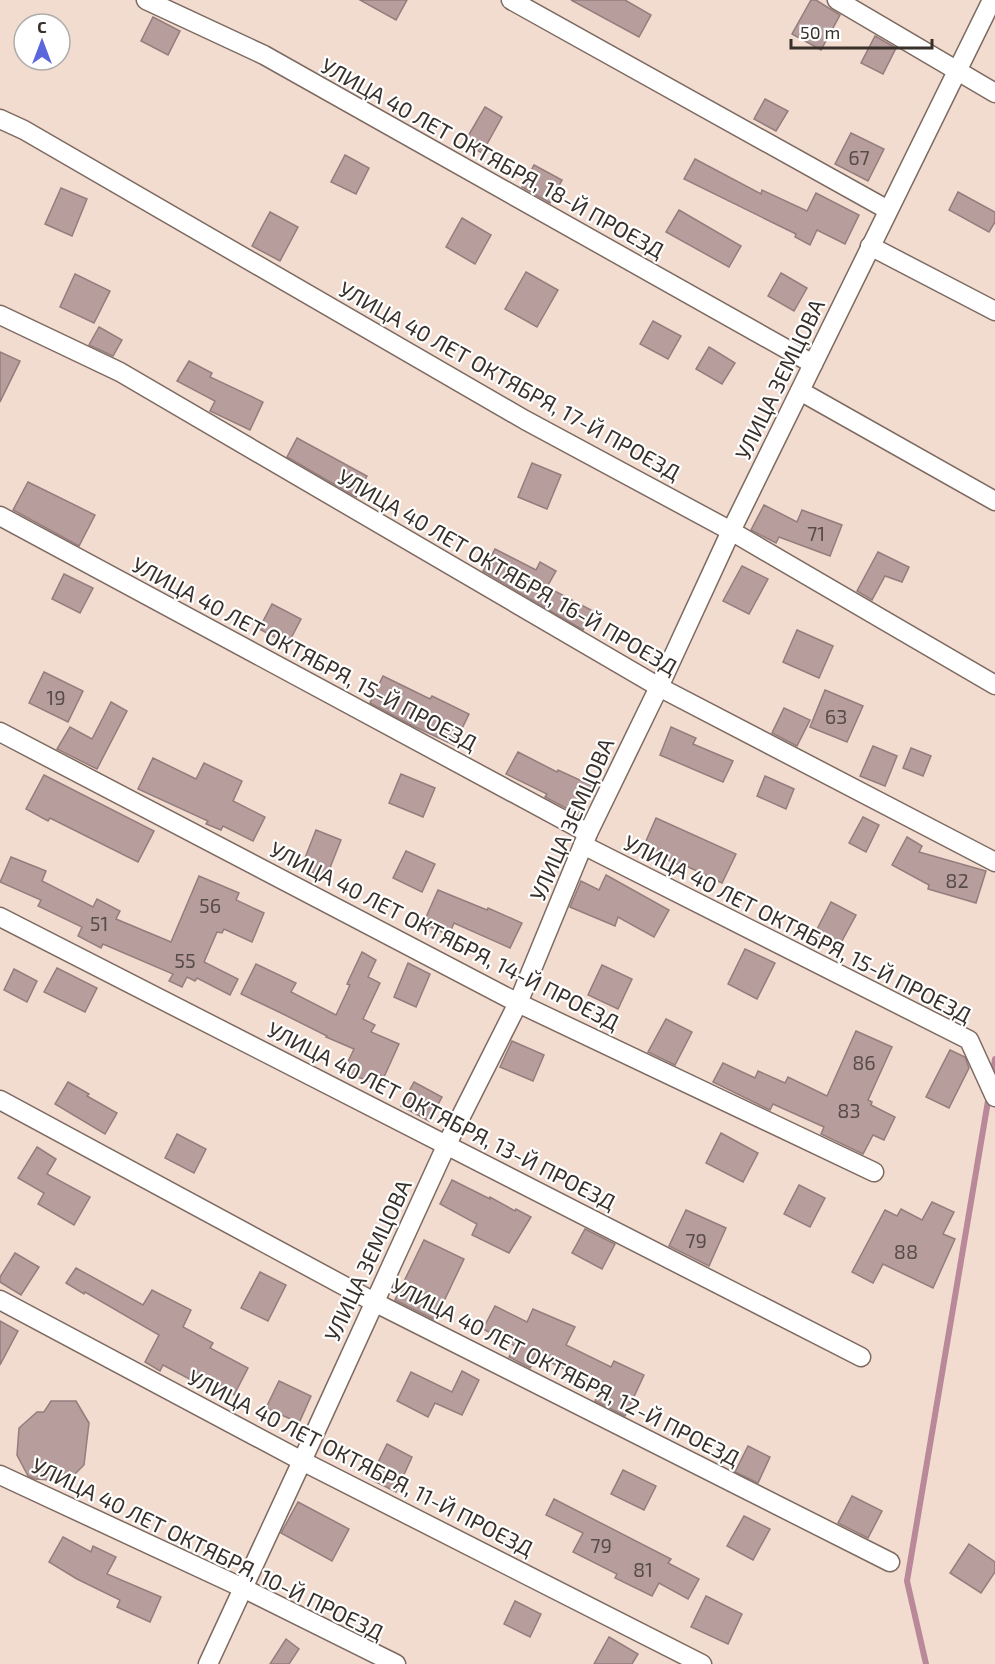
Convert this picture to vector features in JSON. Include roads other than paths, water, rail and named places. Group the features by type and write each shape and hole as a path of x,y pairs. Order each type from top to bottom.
{"street":[{"name":"УЛИЦА 40 ЛЕТ ОКТЯБРЯ, 18-Й ПРОЕЗД","path":"146,0 264,56 813,364"},
{"path":"512,0 888,210"},
{"path":"837,0 995,93"},
{"name":"УЛИЦА ЗЕМЦОВА","path":"207,1664 447,1144 518,1003 585,839 731,531 992,0"},
{"name":"УЛИЦА 40 ЛЕТ ОКТЯБРЯ, 17-Й ПРОЕЗД","path":"0,118 222,243 525,420 731,531 995,685"},
{"path":"870,246 995,311"},
{"name":"УЛИЦА 40 ЛЕТ ОКТЯБРЯ, 16-Й ПРОЕЗД","path":"0,315 120,372 659,687 995,861"},
{"path":"800,390 995,501"},
{"name":"УЛИЦА 40 ЛЕТ ОКТЯБРЯ, 15-Й ПРОЕЗД","path":"0,516 585,839 969,1040 995,1097"},
{"name":"УЛИЦА 40 ЛЕТ ОКТЯБРЯ, 14-Й ПРОЕЗД","path":"0,732 518,1003 874,1172"},
{"name":"УЛИЦА 40 ЛЕТ ОКТЯБРЯ, 13-Й ПРОЕЗД","path":"0,917 861,1357"},
{"name":"УЛИЦА 40 ЛЕТ ОКТЯБРЯ, 12-Й ПРОЕЗД","path":"0,1100 374,1302 890,1562"},
{"name":"УЛИЦА 40 ЛЕТ ОКТЯБРЯ, 11-Й ПРОЕЗД","path":"0,1300 302,1461 702,1664"},
{"name":"УЛИЦА 40 ЛЕТ ОКТЯБРЯ, 10-Й ПРОЕЗД","path":"0,1475 243,1588 396,1664"}],"waterway":[{"path":"992,1079 995,1059"},
{"path":"926,1664 907,1581 989,1095"}]}
